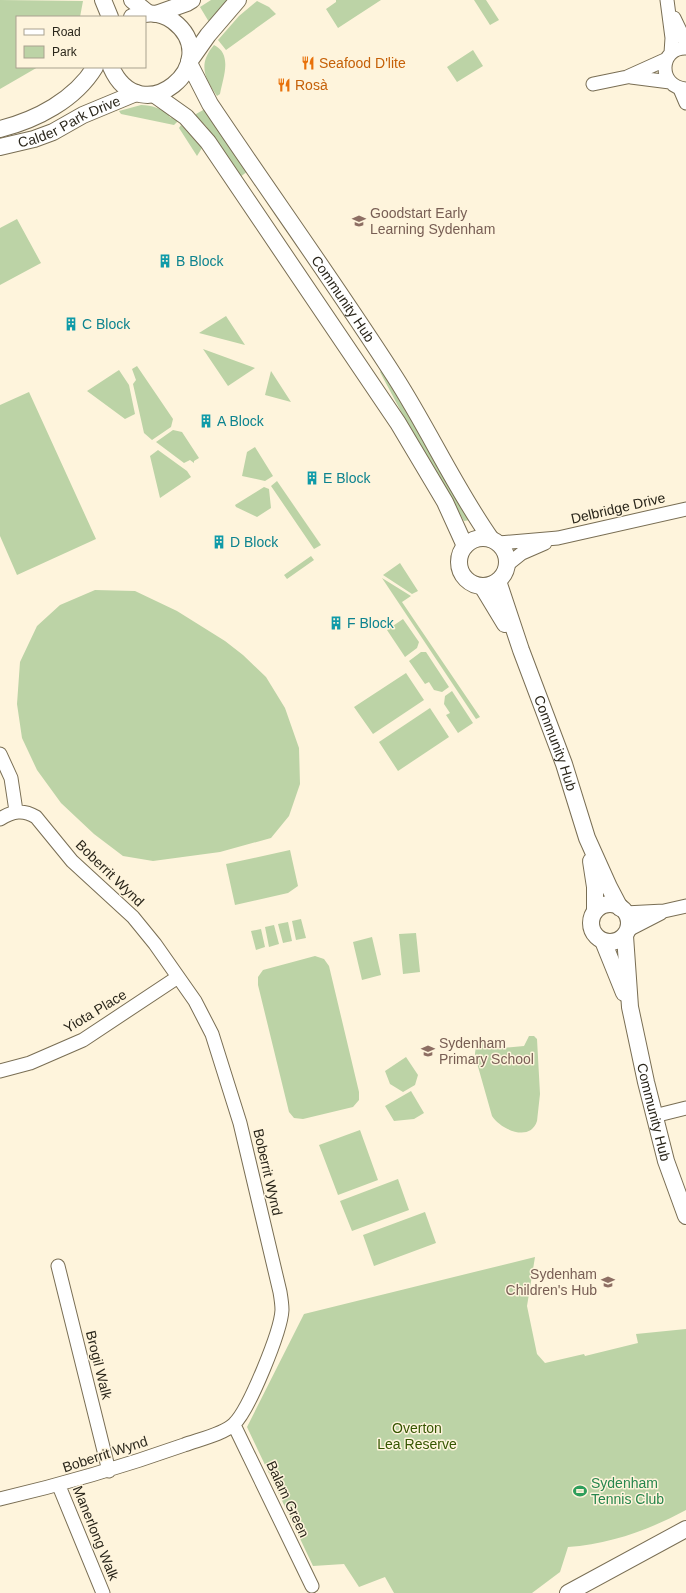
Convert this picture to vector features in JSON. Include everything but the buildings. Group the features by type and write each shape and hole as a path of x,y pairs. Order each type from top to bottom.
{"street":[{"path":"103,0 110,16"},
{"path":"132,0 152,13 168,18 179,26 186,37 190,50 189,63"},
{"path":"137,16 187,3 192,0"},
{"path":"111,68 115,77 124,86 136,93 155,95 167,91 177,84 185,74 189,63 208,35 238,0"},
{"path":"667,0 680,32 686,42"},
{"path":"667,0 672,38 669,56 664,71 678,87 686,103"},
{"path":"593,84 627,77 669,56 677,50 686,48"},
{"name":"Community Hub","path":"189,63 210,104 347,304 417,412 474,513 495,541"},
{"name":"Calder Park Drive","path":"0,129 33,119 54,107 73,93 94,68"},
{"path":"627,77 678,87"},
{"name":"Calder Park Drive","path":"0,147 34,139 53,132 83,115 136,93"},
{"name":"Community Hub","path":"155,95 175,108 196,127 249,204 398,423 445,502 465,546"},
{"path":"249,204 269,191"},
{"path":"326,318 347,304"},
{"name":"Delbridge Drive","path":"495,541 558,538 686,509"},
{"path":"477,538 495,541 504,549 507,565 506,571 498,581 482,586 468,580 460,567 459,560 465,546 477,538"},
{"name":"Delbridge Drive","path":"507,565 522,554 558,538"},
{"name":"Community Hub","path":"498,581 521,650 564,764 587,838 609,887 623,910"},
{"name":"Community Hub","path":"482,586 521,650"},
{"path":"0,754 11,778 16,811 0,819"},
{"name":"Boberrit Wynd","path":"0,1499 59,1486 109,1471 216,1434 234,1425 246,1409 275,1340 282,1311 281,1298 240,1123 212,1034 195,1001 155,944 133,917 72,861 36,817 16,811"},
{"name":"Community Hub","path":"587,838 595,887 595,911"},
{"path":"664,911 626,933 615,942 603,941 598,938 591,928 591,922 595,911 605,905 610,904 623,910 664,911 686,906"},
{"path":"623,910 629,924 626,933"},
{"name":"Community Hub","path":"626,933 630,1007 654,1116 673,1183 686,1216"},
{"name":"Community Hub","path":"603,941 630,1007"},
{"name":"Yiota Place","path":"0,1071 30,1063 83,1040 178,977"},
{"path":"654,1116 686,1108"},
{"name":"Brogil Walk","path":"58,1266 109,1471"},
{"name":"Balam Green","path":"234,1425 312,1586"},
{"name":"Manerlong Walk","path":"59,1486 103,1593"},
{"path":"568,1593 686,1529"}],"green space":[{"path":"0,0 83,1 80,16 16,16 16,68 36,68 0,89"},
{"path":"211,0 231,0 209,22 200,7"},
{"path":"336,0 381,0 338,28 326,9 336,2"},
{"path":"474,0 486,0 499,20 490,25"},
{"path":"257,1 269,7 276,14 226,50 218,40 239,16"},
{"path":"214,45 220,49 225,60 223,81 220,94 217,96 206,77 204,64"},
{"path":"473,50 483,66 457,82 447,67"},
{"path":"141,105 164,110 171,114 169,116 171,118 173,116 178,121 174,125 121,114 119,111"},
{"path":"205,109 248,171 240,177 206,126 196,116 196,114"},
{"path":"181,125 202,148 197,156 179,128"},
{"path":"17,219 41,263 0,285 0,228"},
{"path":"226,316 245,345 199,333"},
{"path":"203,349 255,368 228,386"},
{"path":"137,366 173,419 171,427 152,440 144,433 133,384 136,380 132,369"},
{"path":"119,370 129,385 135,414 125,419 87,391"},
{"path":"382,370 470,520 464,521 413,434 380,372"},
{"path":"271,371 291,402 265,395"},
{"path":"29,392 96,539 17,575 0,536 0,405"},
{"path":"173,430 182,432 199,458 194,461 194,463 190,460 184,463 156,442"},
{"path":"255,447 273,476 265,481 242,476 247,452"},
{"path":"158,450 187,471 191,477 160,498 150,456"},
{"path":"277,481 321,545 314,549 271,486"},
{"path":"264,487 269,489 271,508 257,517 236,507 235,505"},
{"path":"311,556 314,560 287,579 284,575"},
{"path":"400,563 418,591 412,594 383,575"},
{"path":"382,578 411,596 402,602 480,717 476,719"},
{"path":"95,590 135,591 177,611 225,641 243,655 266,677 285,708 299,748 300,784 289,816 271,838 220,852 153,861 123,856 94,834 61,803 37,770 22,738 17,704 20,662 37,626 60,605"},
{"path":"403,619 419,642 417,648 405,657 387,630"},
{"path":"421,652 426,652 449,687 442,692 434,690 429,682 425,684 409,661"},
{"path":"406,673 424,700 373,734 354,707"},
{"path":"452,691 473,723 458,733 446,715 450,713 444,704 445,696"},
{"path":"430,708 449,737 398,771 379,742"},
{"path":"290,850 298,886 288,893 235,905 226,864"},
{"path":"301,919 306,938 296,940 292,921"},
{"path":"288,922 292,941 283,943 278,924"},
{"path":"274,925 279,944 269,947 265,927"},
{"path":"261,929 265,947 256,950 251,931"},
{"path":"416,933 420,972 403,974 399,934"},
{"path":"372,937 381,975 362,980 353,942"},
{"path":"315,956 324,959 329,966 359,1092 359,1100 353,1107 303,1119 294,1118 289,1112 258,985 258,977 263,970"},
{"path":"529,1036 534,1036 537,1039 540,1094 537,1121 533,1128 522,1133 508,1129 496,1121 492,1116 475,1053 478,1045 484,1041 486,1047 492,1049 524,1046"},
{"path":"406,1057 418,1075 415,1085 403,1092 390,1084 385,1071"},
{"path":"411,1091 424,1113 414,1119 394,1121 385,1106"},
{"path":"360,1130 378,1180 338,1195 319,1145"},
{"path":"398,1179 409,1210 352,1231 340,1201"},
{"path":"425,1212 436,1243 374,1266 363,1235"},
{"name":"Overton Lea Reserve","path":"535,1257 527,1306 537,1354 545,1363 584,1354 585,1356 638,1343 636,1334 686,1329 686,1510 658,1524 629,1535 599,1543 568,1547 560,1572 532,1593 394,1593 385,1577 359,1587 344,1564 313,1566 247,1427 304,1314"}],"place":[{"name":"Seafood D'lite","path":"308,63"},
{"name":"Rosà","path":"284,85"},
{"name":"Goodstart Early Learning Sydenham","path":"359,221"},
{"name":"B Block","path":"165,261"},
{"name":"C Block","path":"71,324"},
{"name":"A Block","path":"206,421"},
{"name":"E Block","path":"312,478"},
{"name":"D Block","path":"219,542"},
{"name":"F Block","path":"336,623"},
{"name":"Sydenham Primary School","path":"428,1051"},
{"name":"Sydenham Children's Hub","path":"608,1282"},
{"name":"Sydenham Tennis Club","path":"580,1491"}]}
